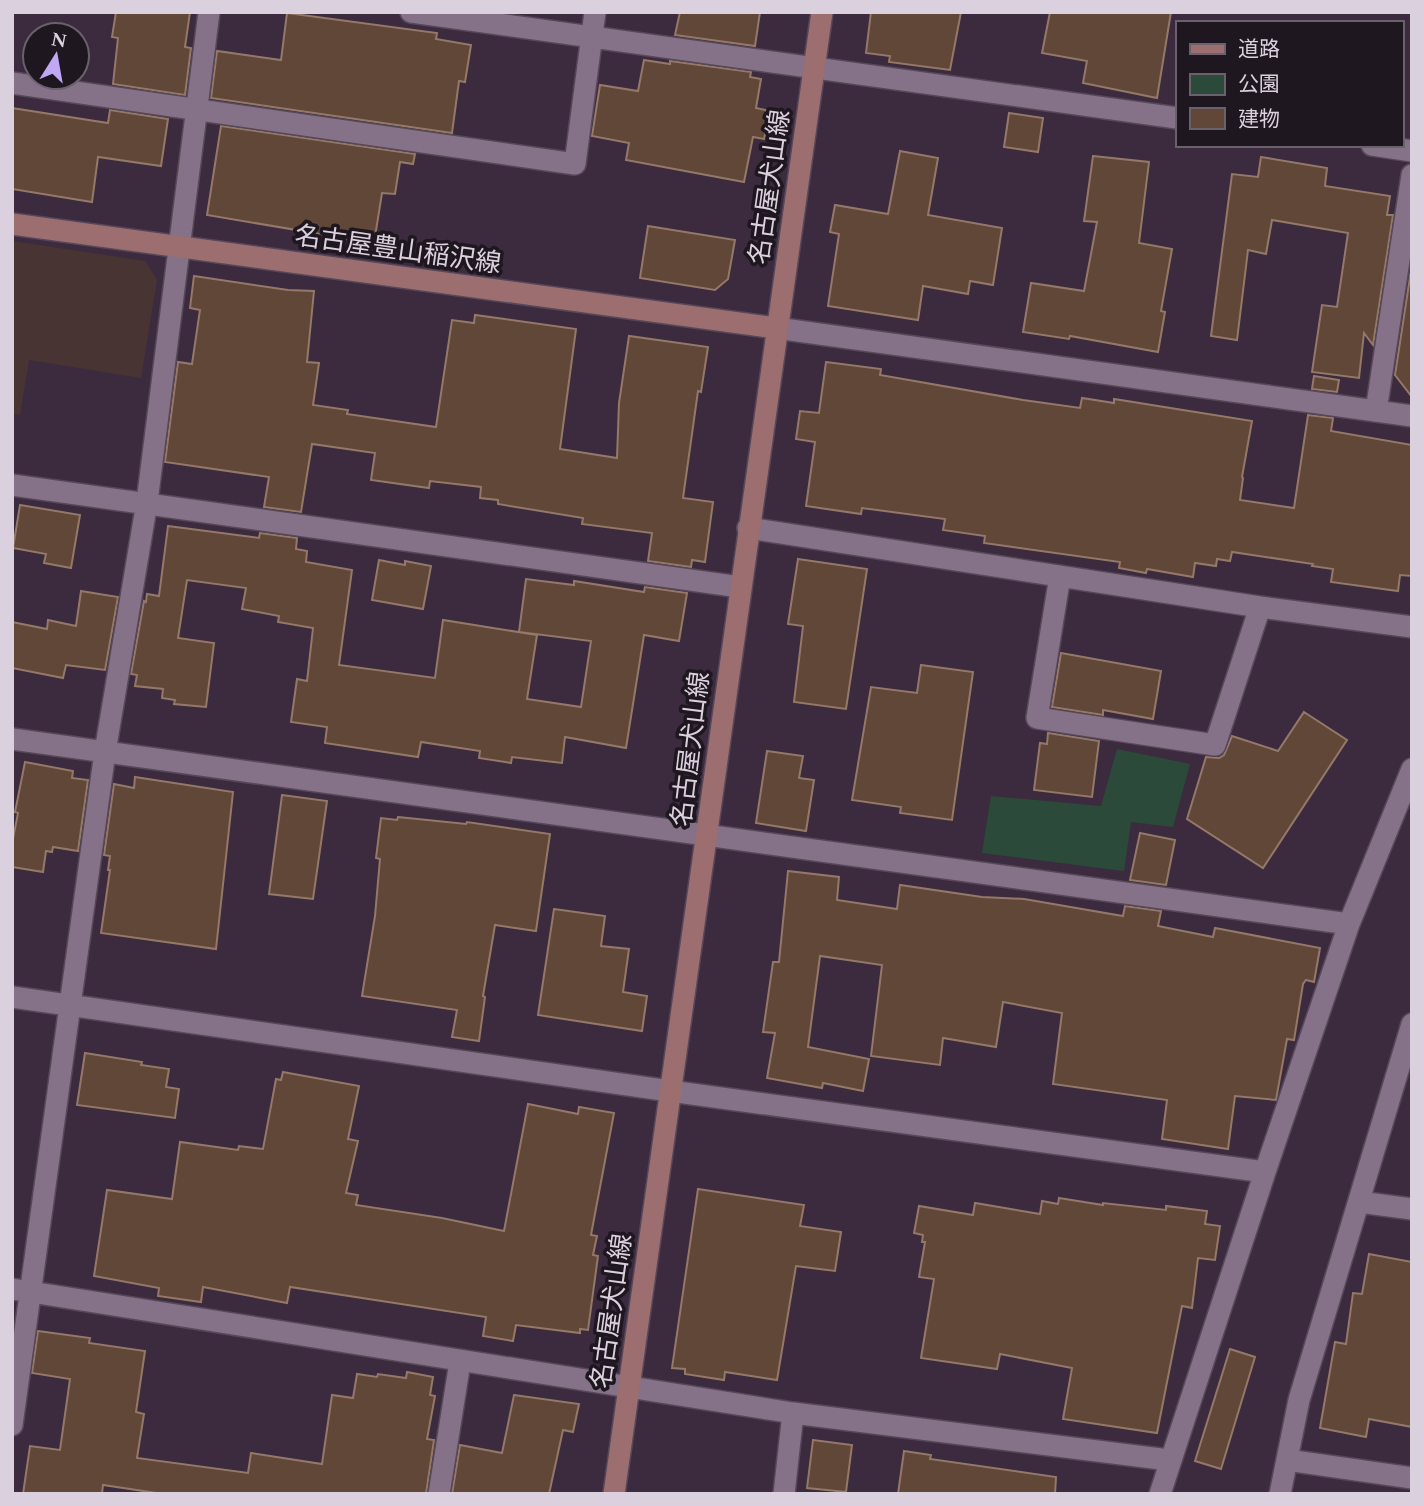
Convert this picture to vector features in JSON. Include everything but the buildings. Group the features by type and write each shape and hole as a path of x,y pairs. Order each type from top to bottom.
{"main road":[{"name":"名古屋犬山線","path":"614,1494 822,12"},
{"name":"名古屋豊山稲沢線","path":"12,224 776,328"}],"street":[{"path":"12,1425 21,1291 72,1005 105,752 147,502 209,12"},
{"path":"411,12 1176,118"},
{"path":"12,83 575,164 595,12"},
{"path":"1385,147 1412,151"},
{"path":"1376,411 1412,175"},
{"path":"776,328 1412,416"},
{"path":"12,485 740,587"},
{"path":"748,528 1260,607 1412,627"},
{"path":"1060,576 1037,718 1215,745 1260,607"},
{"path":"12,739 1349,924"},
{"path":"1160,1494 1169,1460 1349,924 1412,769"},
{"path":"12,997 1265,1172"},
{"path":"1279,1494 1299,1400 1412,1024"},
{"path":"1359,1202 1412,1209"},
{"path":"21,1291 793,1413 1169,1460"},
{"path":"439,1494 460,1362"},
{"path":"784,1494 793,1413"},
{"path":"1287,1460 1412,1478"}],"shaded area":[{"path":"12,241 145,261 157,280 141,378 29,360 20,415 12,414"}],"green space":[{"path":"1117,749 1190,764 1173,827 1131,822 1124,871 982,853 991,796 1101,806"}]}
